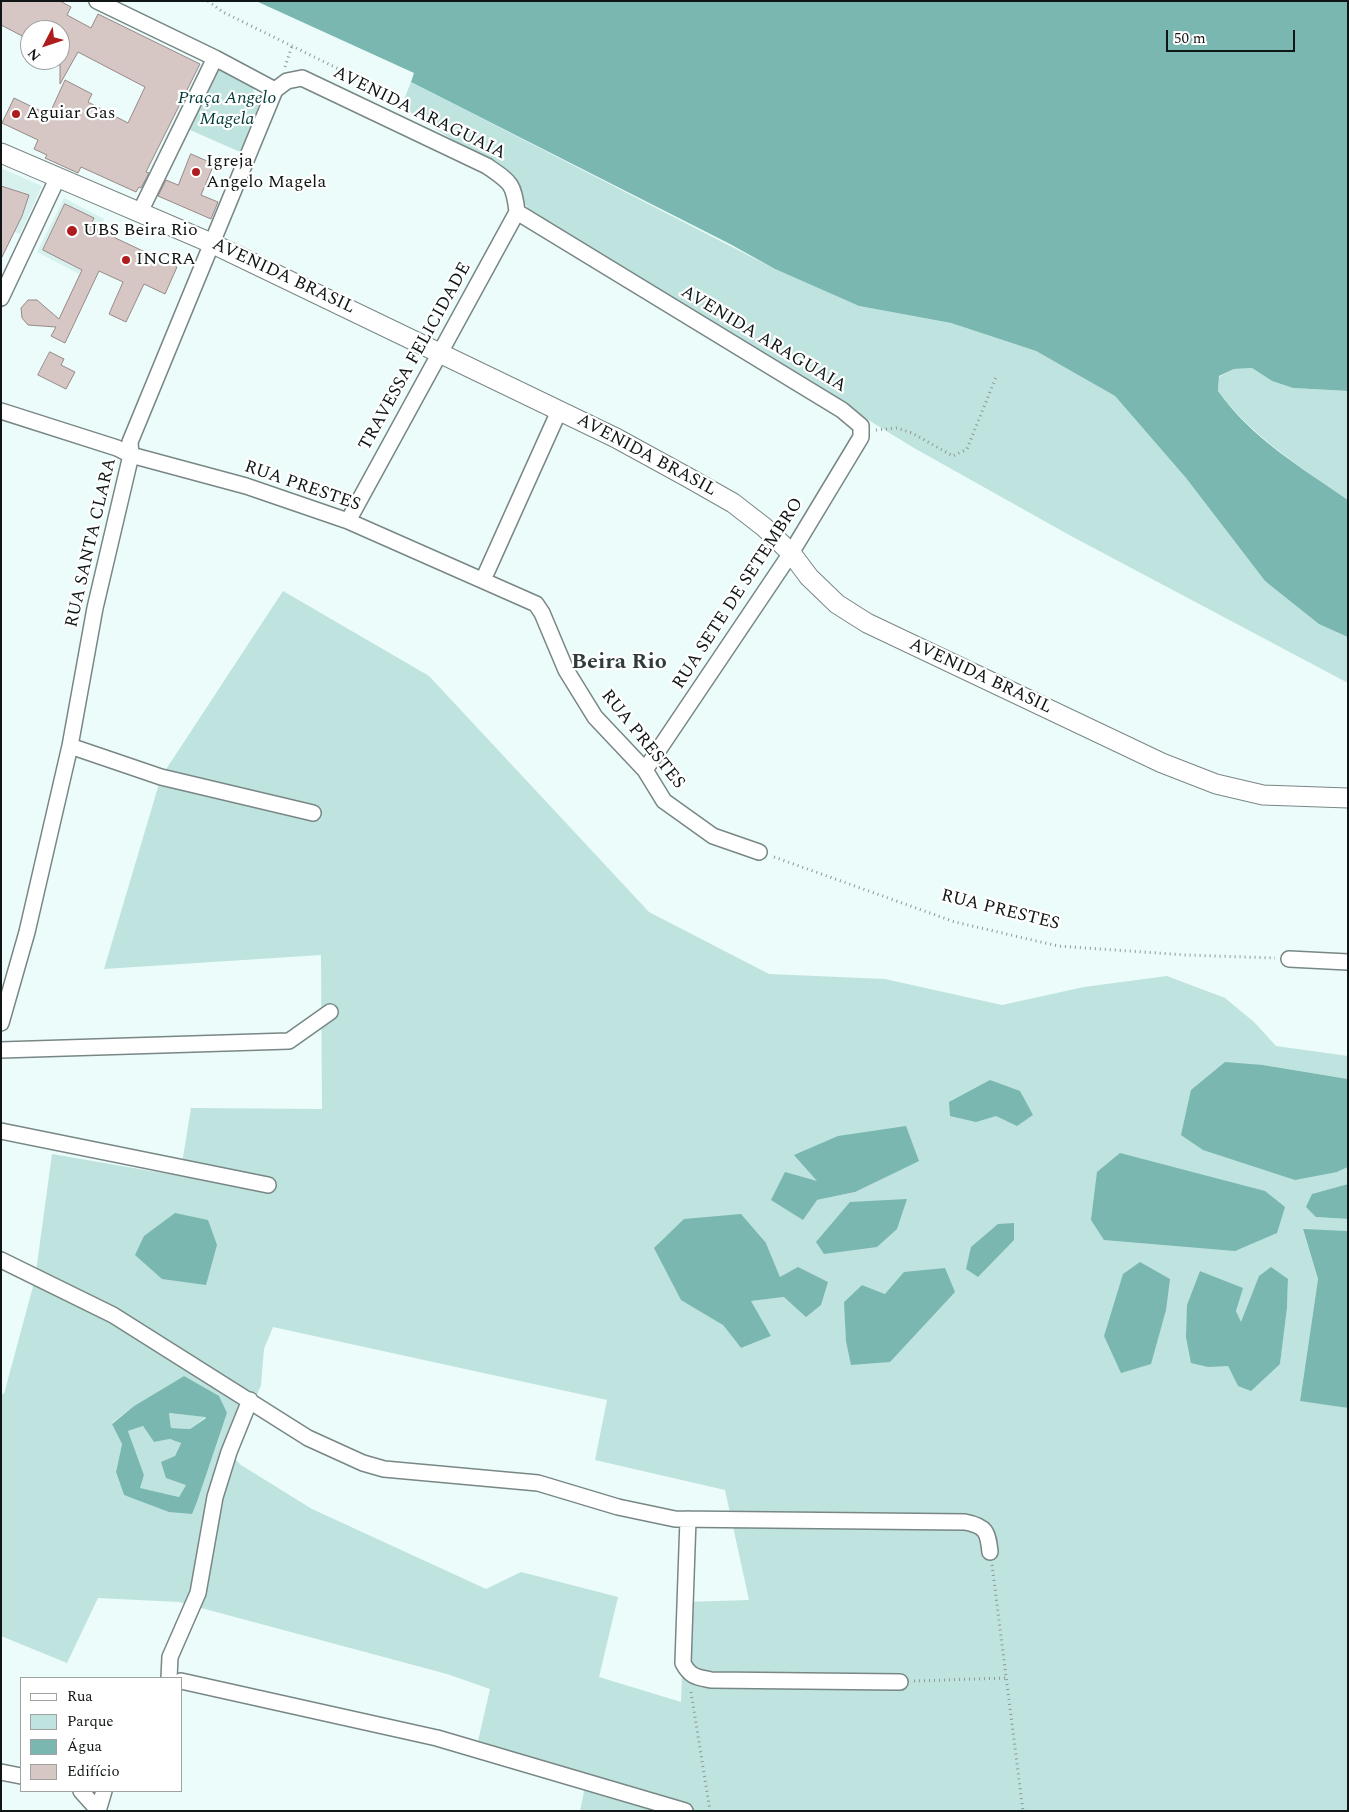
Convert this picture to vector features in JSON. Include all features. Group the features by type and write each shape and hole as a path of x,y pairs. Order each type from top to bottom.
{"street":[{"path":"97,1 215,58 275,90"},
{"path":"140,212 215,58"},
{"name":"AVENIDA ARAGUAIA","path":"275,90 287,81 302,78 487,166 510,182 517,212 842,410 862,426 860,437"},
{"name":"RUA SANTA CLARA","path":"1,1022 27,932 70,746 95,608 131,454 130,442 275,90"},
{"name":"AVENIDA BRASIL","path":"1,153 211,243 624,443 733,503 764,527 791,553 809,577 836,604 867,623 1162,763 1216,784 1264,795 1348,798"},
{"path":"1,298 58,177"},
{"name":"TRAVESSA FELICIDADE","path":"348,521 517,212"},
{"path":"483,580 559,411"},
{"name":"RUA PRESTES","path":"1,412 131,454 246,486 348,521 536,604 542,613 566,670 595,717 645,770 664,801 713,836 759,852"},
{"name":"RUA SETE DE SETEMBRO","path":"645,770 791,553 860,437"},
{"path":"70,746 161,777 313,813"},
{"path":"1289,959 1348,962"},
{"path":"1,1050 289,1041 330,1012"},
{"path":"1,1132 268,1185"},
{"path":"1,1260 114,1315 308,1438 384,1469 538,1483 618,1507 675,1519 965,1522 978,1525 988,1537 990,1552"},
{"path":"169,1677 170,1657 198,1593 218,1488 229,1452 250,1400"},
{"path":"688,1519 683,1663 687,1671 696,1676 711,1680 900,1682"},
{"path":"182,1681 437,1738 685,1811"},
{"path":"1,1772 20,1776"},
{"path":"82,1792 98,1810"},
{"path":"98,1810 104,1792"}],"path":[{"path":"208,1 223,12 365,82"},
{"path":"860,437 874,430 896,428 912,433 953,456 968,449 996,377"},
{"name":"RUA PRESTES","path":"759,852 955,922 1058,946 1186,955 1289,959"},
{"path":"990,1552 1023,1811"},
{"path":"687,1671 710,1811"},
{"path":"900,1682 1006,1678"}],"shaded area":[{"path":"1,168 42,186 20,234 1,227"},
{"path":"64,198 104,219 79,274 37,252"}],"green space":[{"name":"Praça Angelo Magela","path":"217,65 256,85 253,91 262,97 240,152 188,129"},
{"path":"411,82 775,269 859,306 951,323 1036,351 1115,396 1186,478 1265,581 1348,637 1348,683 1071,536 914,448 532,213 491,164 401,107"},
{"path":"1252,368 1272,381 1293,388 1348,391 1348,500 1262,437 1231,408 1218,391 1219,377 1234,369"},
{"path":"283,591 429,676 649,912 769,974 885,979 1002,1005 1084,987 1167,976 1225,998 1254,1022 1276,1046 1348,1056 1348,1079 1263,1065 1337,1172 1348,1167 1348,1184 1313,1194 1316,1217 1348,1219 1348,1231 1303,1230 1318,1279 1300,1400 1348,1408 1348,1811 580,1811 586,1782 476,1750 490,1689 447,1674 179,1602 98,1598 67,1663 1,1636 1,1393 4,1394 35,1279 52,1154 180,1176 191,1108 322,1109 321,955 104,969 161,777","holes":["795,1155 855,1192 817,1200 818,1181","766,1243 780,1277 784,1297 750,1301 771,1336 741,1348 723,1325","1200,1271 1242,1288 1236,1311 1241,1323 1259,1277 1288,1279 1287,1308 1280,1364 1238,1386 1228,1366","862,1285 885,1294 844,1302","273,1327 607,1400 595,1460 725,1490 749,1600 685,1602 681,1702 599,1677 618,1597 521,1572 486,1589 312,1509 241,1465 232,1456 261,1385 264,1349","184,1376 227,1413 197,1502 191,1514 124,1495 116,1472 122,1444 112,1423 134,1406"]},
{"path":"169,1413 206,1417 190,1429 171,1428"},
{"path":"143,1426 154,1442 170,1439 181,1442 175,1456 186,1485 179,1497 139,1488 144,1475 128,1431"}],"water":[{"path":"256,1 1348,1 1348,391 1293,388 1272,381 1252,368 1234,369 1219,376 1218,391 1231,408 1262,438 1295,464 1348,500 1348,637 1319,624 1265,581 1186,478 1115,396 1036,351 951,323 859,306 775,269 730,244 411,82 414,73"},
{"path":"1225,1062 1263,1065 1348,1079 1348,1167 1337,1172 1295,1180 1203,1150 1181,1135 1191,1090"},
{"path":"990,1080 1020,1091 1033,1115 1017,1126 996,1116 976,1122 950,1116 949,1102"},
{"path":"906,1126 919,1161 855,1192 817,1200 803,1220 771,1200 785,1172 817,1181 794,1155 838,1136"},
{"path":"1120,1153 1265,1191 1285,1207 1277,1233 1235,1251 1104,1240 1091,1220 1097,1172"},
{"path":"1348,1184 1348,1219 1316,1217 1306,1207 1312,1194"},
{"path":"907,1199 897,1229 877,1247 824,1254 816,1242 850,1202"},
{"path":"175,1213 208,1220 217,1245 206,1285 162,1279 135,1255 144,1236"},
{"path":"741,1214 766,1243 780,1277 798,1267 828,1282 821,1305 806,1317 784,1297 751,1301 771,1336 741,1348 723,1325 681,1300 654,1248 684,1219"},
{"path":"1014,1223 1014,1240 978,1277 966,1269 971,1247 998,1224"},
{"path":"1303,1229 1348,1231 1348,1408 1300,1401 1318,1279"},
{"path":"1140,1262 1170,1279 1166,1310 1151,1364 1121,1373 1104,1336 1123,1274"},
{"path":"1271,1267 1288,1279 1287,1308 1280,1364 1251,1391 1238,1386 1228,1366 1208,1367 1191,1363 1186,1337 1187,1305 1200,1271 1243,1288 1236,1311 1241,1322 1259,1276"},
{"path":"945,1268 955,1292 890,1362 851,1365 846,1341 844,1302 862,1285 885,1294 904,1272"},
{"path":"184,1376 219,1396 227,1413 192,1514 169,1512 124,1495 116,1472 122,1444 112,1424 134,1406","holes":["169,1413 205,1417 206,1418 190,1429 171,1428","143,1426 154,1442 170,1439 181,1443 175,1456 161,1462 166,1478 186,1485 179,1497 140,1488 144,1475 128,1431"]}],"building":[{"path":"1,1 60,1 71,7 67,15 91,28 98,14 200,64 146,172 149,173 141,188 139,187 136,192 81,167 78,173 45,158 47,155 34,149 38,140 2,123 14,98 49,115 65,80 92,94 88,102 128,123 145,87 78,52 70,66 70,20 20,20 20,35 1,25"},
{"path":"60,70 68,70 60,84"},
{"path":"191,154 214,164 201,195 218,202 211,219 158,196 166,180 178,185"},
{"path":"1,186 29,195 22,216 1,259"},
{"path":"65,204 94,218 90,226 177,267 165,294 144,284 126,322 109,314 123,282 99,271 65,343 51,336 56,327 28,325 22,318 21,308 28,300 37,300 59,319 82,270 43,250"},
{"path":"50,352 64,359 61,365 75,372 66,389 38,375"}],"place":[{"name":"Aguiar Gas","path":"16,114"},
{"name":"Igreja Angelo Magela","path":"196,172"},
{"name":"UBS Beira Rio","path":"72,231"},
{"name":"INCRA","path":"126,260"}],"district":[{"name":"Beira Rio","path":"619,664"}]}
